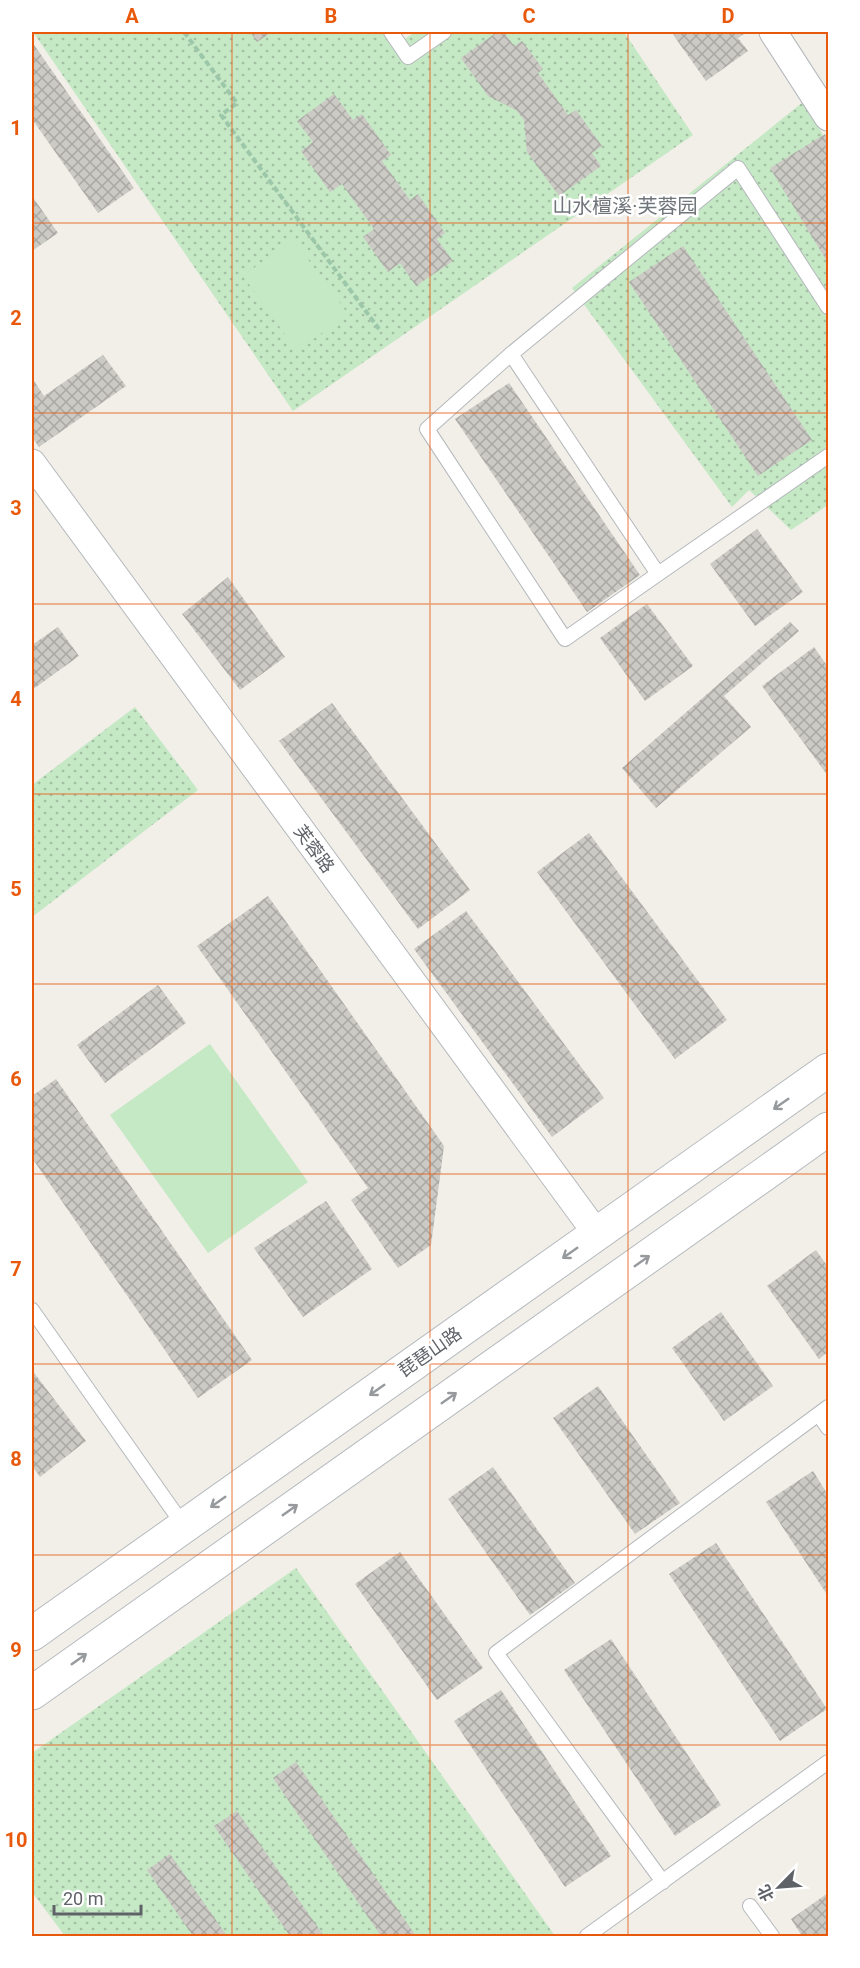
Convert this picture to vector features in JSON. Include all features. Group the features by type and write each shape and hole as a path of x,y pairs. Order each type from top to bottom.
{"main road":[{"name":"琵琶山路","path":"32,1634 828,1070"},
{"path":"32,1693 828,1129"}],"street":[{"path":"773,32 828,117"},
{"name":"芙蓉路","path":"32,463 597,1234"}],"lane":[{"path":"390,32 408,57 444,32"},
{"path":"828,308 738,168 511,354 427,429 566,639 828,456"},
{"path":"511,354 658,574"},
{"path":"32,1310 184,1526"},
{"path":"663,1882 496,1653 824,1411 828,1428"},
{"path":"587,1936 828,1762"},
{"path":"750,1906 772,1936"}],"path":[{"path":"184,32 237,103 221,115 379,329"}],"green space":[{"path":"33,32 382,32 394,46 415,32 624,32 693,135 293,411"},
{"path":"803,102 828,143 828,505 791,530 749,490 732,507 572,288"},
{"path":"293,239 348,314 297,351 243,276"},
{"path":"135,707 198,790 32,917 32,785"},
{"path":"210,1044 308,1182 208,1253 110,1115"},
{"path":"296,1568 555,1936 65,1936 32,1892 32,1753"}],"building":[{"path":"250,32 272,32 257,42"},
{"path":"497,32 504,32 514,46 522,41 543,69 538,73 568,115 576,110 602,146 592,153 601,166 559,196 527,152 524,120 516,110 488,96 461,58"},
{"path":"673,32 747,32 738,38 748,51 706,81"},
{"path":"32,42 134,188 98,213 32,119"},
{"path":"334,94 353,120 362,114 391,155 382,161 410,200 418,194 445,233 437,239 453,261 416,286 400,263 388,272 363,237 374,229 342,184 330,192 301,151 313,142 297,121"},
{"path":"825,134 828,139 828,263 770,168"},
{"path":"32,196 58,233 32,251"},
{"path":"683,246 812,440 758,476 629,282"},
{"path":"103,355 126,386 39,447 32,437 32,378 44,396"},
{"path":"509,383 640,575 587,612 455,419"},
{"path":"757,529 803,592 755,626 710,564"},
{"path":"228,577 285,657 240,690 182,614"},
{"path":"647,604 693,666 645,701 600,638"},
{"path":"790,622 799,631 724,696 751,727 656,808 622,768"},
{"path":"58,627 79,656 32,690 32,645"},
{"path":"814,647 828,667 828,776 762,686"},
{"path":"332,703 470,890 418,929 279,741"},
{"path":"589,833 727,1020 675,1059 537,872"},
{"path":"268,896 444,1146 431,1245 398,1268 351,1200 368,1188 197,946"},
{"path":"466,911 604,1098 552,1137 414,949"},
{"path":"158,985 186,1023 105,1083 77,1045"},
{"path":"56,1079 252,1360 198,1398 32,1158 32,1096"},
{"path":"326,1201 372,1269 303,1317 254,1248"},
{"path":"816,1250 828,1267 828,1352 819,1359 767,1286"},
{"path":"721,1312 773,1386 724,1421 672,1348"},
{"path":"32,1370 86,1441 40,1477 32,1466"},
{"path":"598,1386 680,1503 635,1534 553,1418"},
{"path":"493,1467 575,1583 530,1615 448,1499"},
{"path":"813,1471 828,1495 828,1596 766,1502"},
{"path":"716,1543 827,1709 780,1741 669,1574"},
{"path":"400,1552 483,1668 437,1700 355,1584"},
{"path":"611,1639 721,1805 675,1836 564,1670"},
{"path":"501,1690 611,1856 565,1887 454,1721"},
{"path":"296,1762 416,1936 381,1936 273,1778"},
{"path":"237,1811 324,1936 290,1936 214,1826"},
{"path":"170,1854 227,1936 193,1936 147,1870"},
{"path":"828,1893 828,1936 802,1936 791,1919"}],"district":[{"name":"山水檀溪·芙蓉园","path":"625,206"}]}
